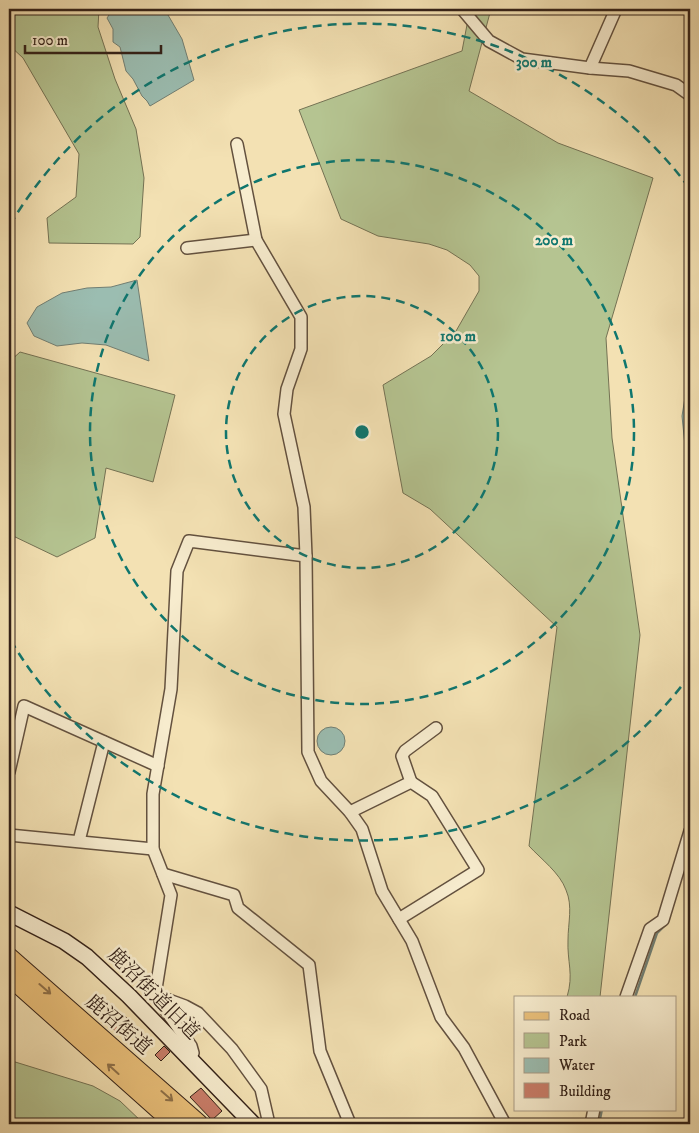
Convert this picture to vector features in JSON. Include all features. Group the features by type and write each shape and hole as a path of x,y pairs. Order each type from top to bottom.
{"main road":[{"name":"鹿沼街道","path":"9,957 199,1124"},
{"name":"鹿沼街道","path":"9,976 175,1124"}],"street":[{"path":"462,9 489,41 522,59 629,71 676,85 690,95"},
{"path":"590,68 616,9"},
{"path":"238,144 256,240 300,317 301,349 287,389 284,414 304,507 308,752 321,781 350,812 362,829 382,891 412,941 441,1017 464,1048 505,1124"},
{"path":"187,248 256,240"},
{"path":"189,1058 193,1053 191,1046 155,995 171,895 153,849 153,794 171,689 177,571 189,541 306,556"},
{"path":"9,772 24,706 158,766"},
{"path":"398,919 478,870 432,796 411,782 402,756 405,751 436,728"},
{"path":"79,841 104,742"},
{"path":"350,812 411,782"},
{"path":"626,996 650,929 663,920 690,831"},
{"path":"9,834 153,849"},
{"path":"163,874 234,895 238,908 309,965 320,1051 350,1124"},
{"name":"鹿沼街道旧道","path":"9,913 64,941 109,976 253,1124"},
{"path":"155,995 198,1013 232,1049 262,1089 270,1124"},
{"path":"591,1124 594,1110"}],"green space":[{"path":"9,9 99,9 98,27 115,79 136,129 144,178 140,237 133,244 49,243 47,218 76,197 79,154 23,58 9,45"},
{"path":"470,9 491,9 469,91 558,143 653,178 606,338 612,438 640,635 600,996 567,996 570,981 568,934 570,908 568,896 563,884 550,866 529,846 557,627 430,509 403,493 383,385 431,356 456,331 479,291 479,276 470,265 447,250 429,244 378,236 341,219 299,110 462,51"},
{"path":"20,352 175,395 153,482 106,468 95,538 57,557 9,534 9,362"},
{"path":"9,1057 12,1061 93,1086 120,1101 144,1124 9,1124"}],"water":[{"path":"113,9 167,9 168,15 182,39 194,80 150,106 126,71 120,47 113,42 113,29 107,18"},
{"path":"137,280 149,361 106,345 82,343 57,346 34,336 27,323 37,307 62,293 87,288 111,287"},
{"path":"690,367 690,495 682,416"},
{"path":"331,727 341,731 345,741 341,751 331,755 321,751 317,741 321,731"}],"building":[{"path":"116,1008 128,1019 116,1032 104,1020"},
{"path":"164,1046 170,1052 161,1061 155,1055"},
{"path":"201,1088 222,1111 212,1120 190,1097"}],"waterway":[{"path":"635,996 657,933 665,925"},
{"path":"599,1124 602,1110"}]}
